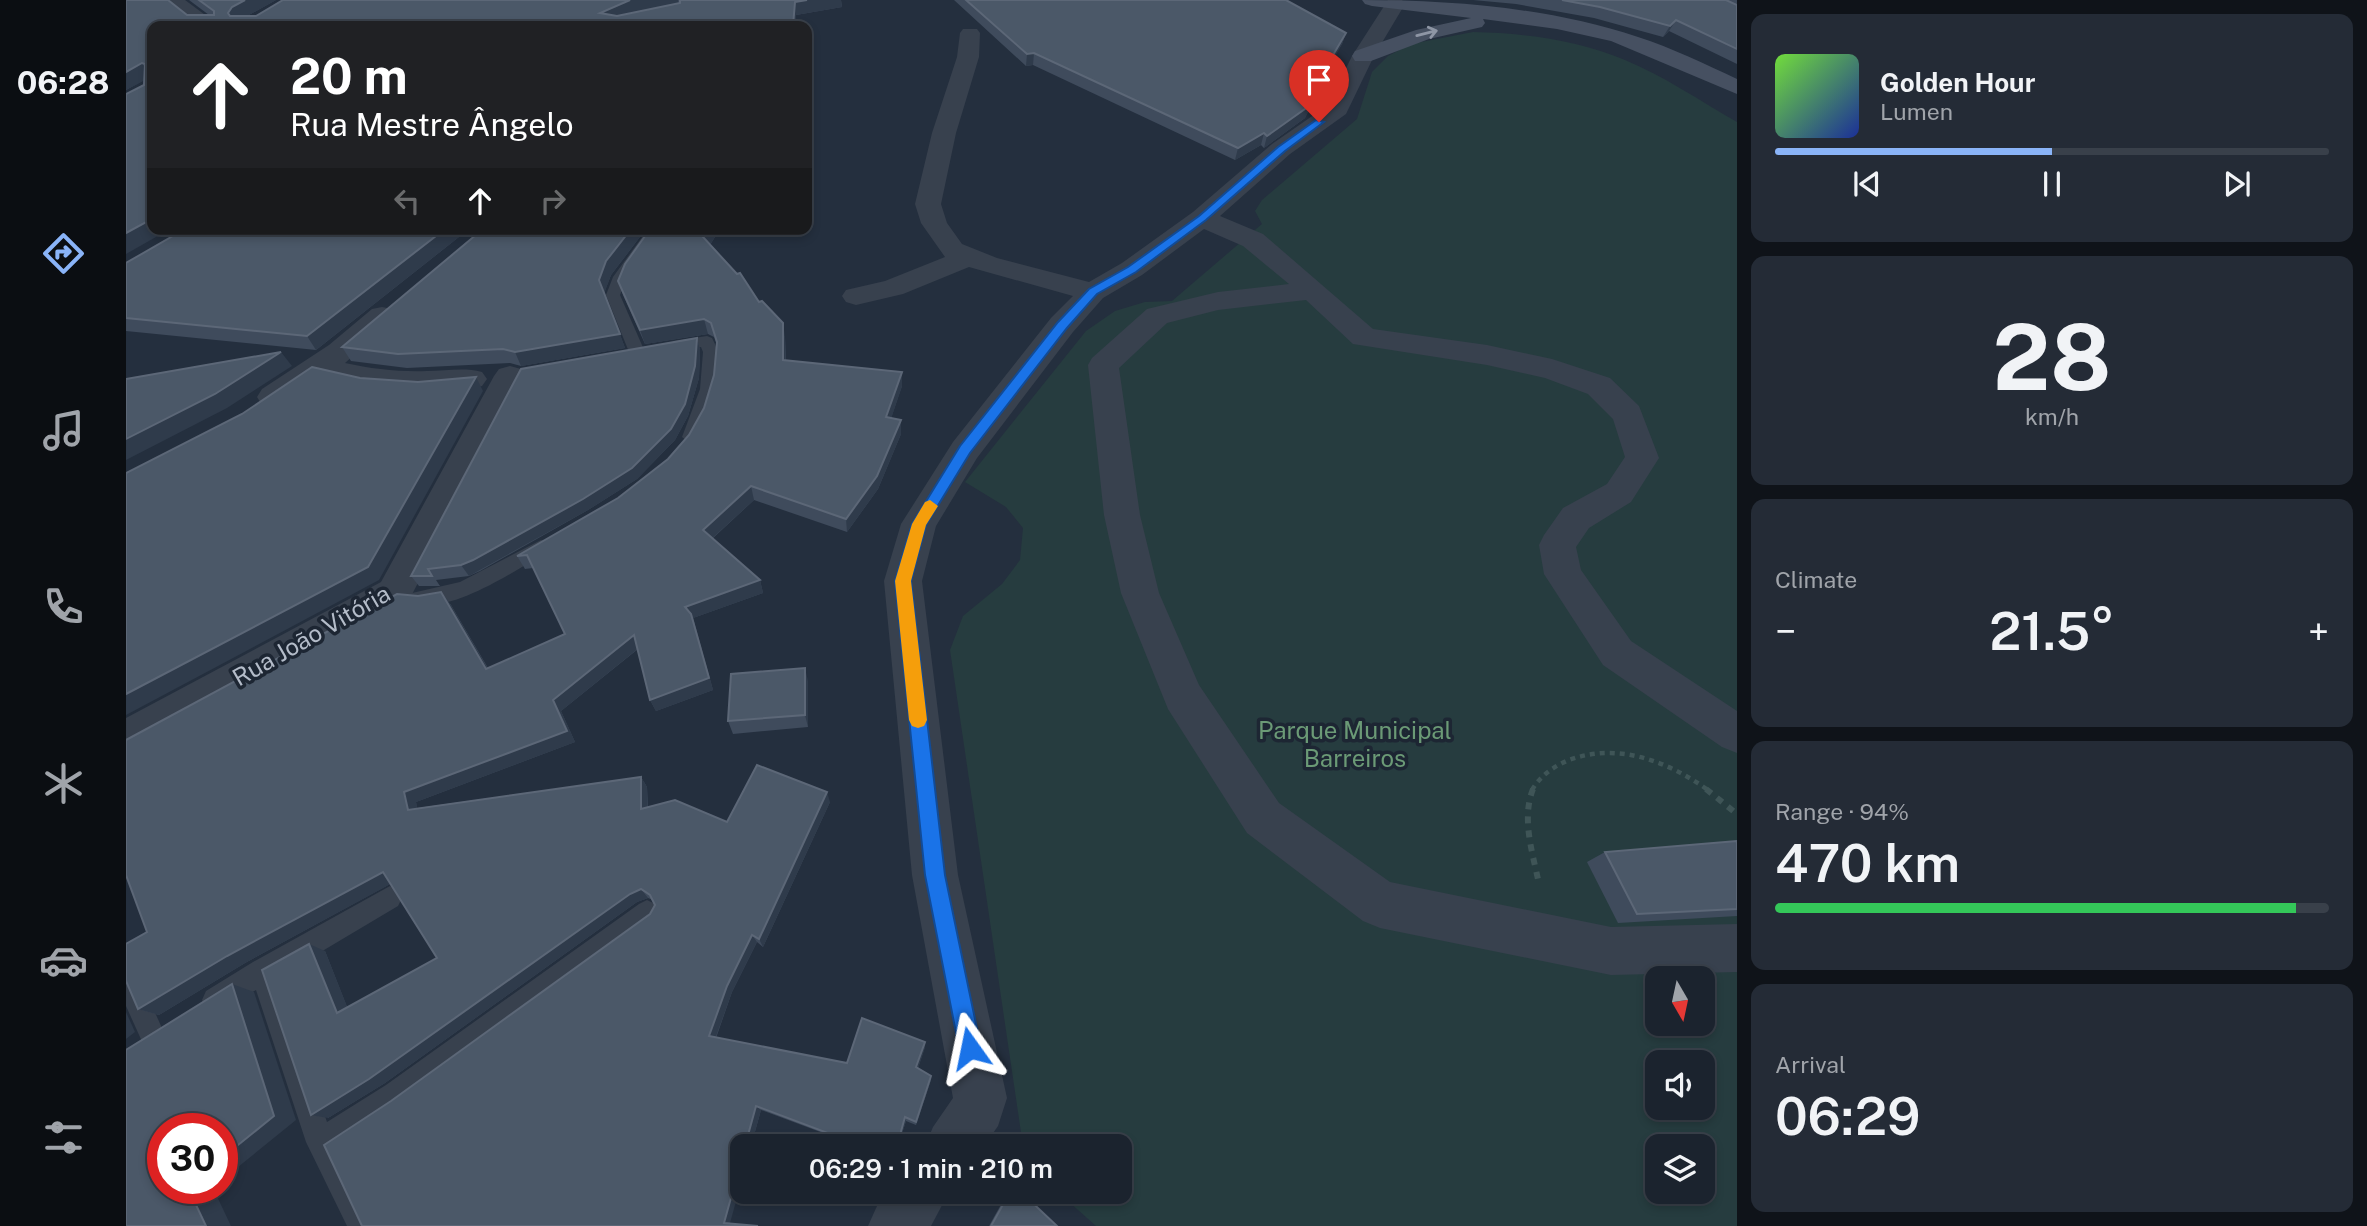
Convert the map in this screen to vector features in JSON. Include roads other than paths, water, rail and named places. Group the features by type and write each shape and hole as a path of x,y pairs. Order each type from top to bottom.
{"main road":[{"path":"1384,2 1517,17 1617,37 1669,55 1737,87"},
{"path":"1363,56 1423,34 1517,17"}],"street":[{"path":"172,0 204,21"},
{"path":"960,1134 979,1107 980,1098 935,875 903,581 919,524 965,450 1062,325 1093,292 1132,269 1202,218 1281,149 1338,108 1363,56 1384,2"},
{"path":"970,33 968,57 944,133 928,204 934,223 952,250 1093,292"},
{"path":"1202,218 1254,240 1364,337 1487,355 1552,369 1599,386 1628,414 1642,458 1619,493 1577,518 1557,545 1563,574 1617,653 1737,734"},
{"path":"856,296 893,288 969,257"},
{"path":"1313,290 1218,301 1157,316 1103,365 1122,515 1140,593 1183,696 1263,818 1380,904 1611,951 1737,948"},
{"path":"251,411 340,352 401,299"},
{"name":"Rua João Vitória","path":"126,739 394,593 516,375 427,382 370,379 317,367"},
{"path":"897,1226 913,1204"}],"lane":[{"path":"651,235 620,276 614,295 642,351 707,341 712,351 706,401 684,448"},
{"path":"394,593 412,598 440,597 503,569 561,536"},
{"path":"196,1011 390,898"},
{"path":"320,1142 395,1094 647,912"},
{"path":"262,971 320,1142 362,1226"},
{"path":"126,977 144,1044 175,1024"}],"park label":[{"name":"Parque Municipal Barreiros","path":"1355,744"}]}
